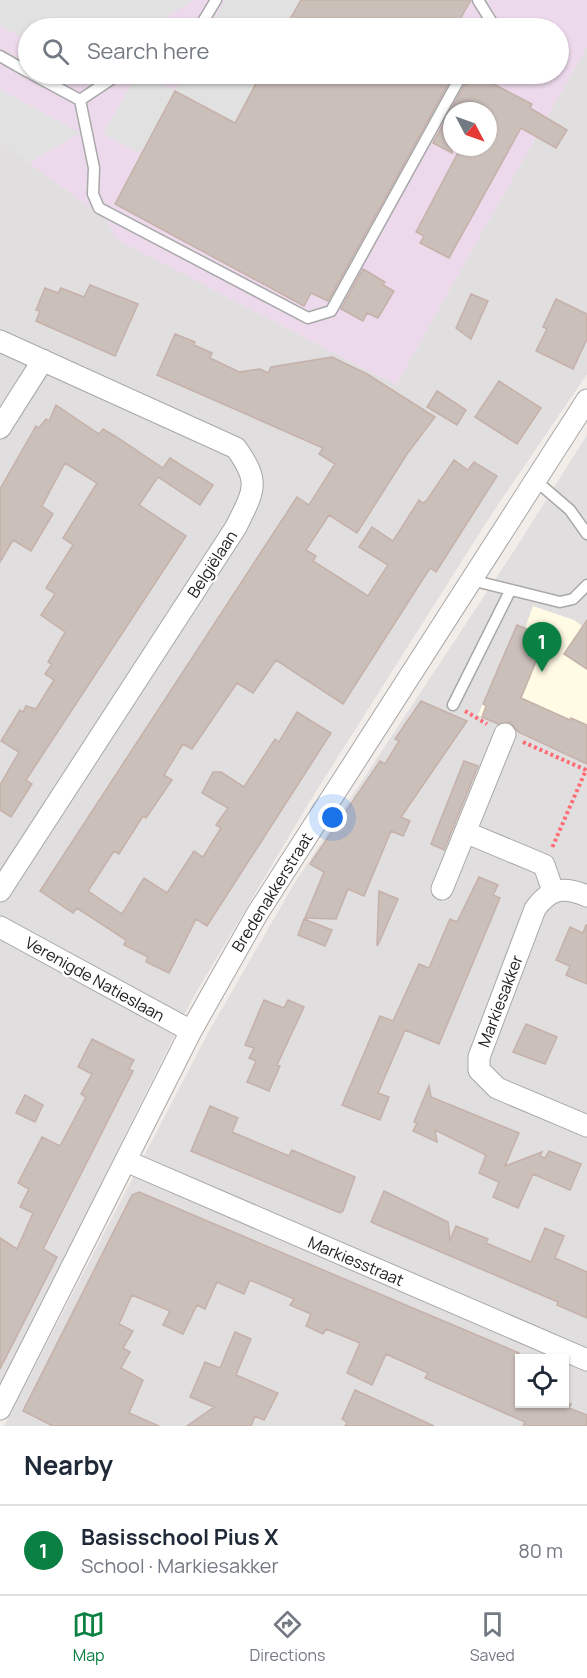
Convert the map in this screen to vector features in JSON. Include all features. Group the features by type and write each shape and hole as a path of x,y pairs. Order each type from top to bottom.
{"street":[{"name":"Belgiëlaan","path":"0,341 236,448 251,469 252,493 236,527 0,891"},
{"path":"0,428 43,360"},
{"name":"Bredenakkerstraat","path":"0,1408 190,1031 257,914 587,400"},
{"path":"442,889 505,734"},
{"path":"465,832 544,865 553,891 571,889 587,896"},
{"name":"Markiesakker","path":"553,891 535,909 479,1057 479,1070 497,1088 587,1126"},
{"name":"Verenigde Natieslaan","path":"0,927 190,1031"},
{"name":"Markiesstraat","path":"126,1161 587,1360"}],"lane":[{"path":"205,18 216,0"},
{"path":"478,0 489,18"},
{"path":"0,56 18,66"},
{"path":"50,84 80,100 94,168 93,194 99,208 308,318 331,311 456,84"},
{"path":"80,100 104,84"},
{"path":"535,480 570,510 587,534"},
{"path":"471,580 560,602 573,599 587,585"},
{"path":"453,705 510,591"}],"path":[{"path":"453,705 505,734 586,770 544,865"}],"shaded area":[{"path":"0,0 587,0 587,47 569,79 569,18 18,18 18,84 566,84 396,385 116,239 107,220 0,142"},
{"path":"0,0 194,0 164,18 18,18 18,35 0,25"},
{"path":"225,0 301,0 291,18 215,18"},
{"path":"587,47 587,374 491,515 310,801 195,994 0,1387 0,142 107,220 116,239 396,385 566,84 569,84 569,79"},
{"path":"131,84 161,84 175,91 141,154 103,134"},
{"path":"179,84 256,84 235,123 175,91"},
{"path":"0,89 80,133 29,163 0,142"},
{"path":"587,435 587,1426 4,1426 208,1033 294,884 512,554"},
{"path":"533,606 574,620 582,626 587,620 587,764 478,715 517,625 525,628"}],"building":[{"path":"301,0 471,0 461,18 291,18"},
{"path":"256,84 448,84 328,301 311,293 304,306 115,204 175,91 235,123"},
{"path":"465,84 493,84 532,104 530,108 567,130 556,148 521,128 449,258 420,243 424,236 416,232 456,156 497,156 497,102 455,102"},
{"path":"443,125 443,148 433,143"},
{"path":"363,269 385,282 383,285 394,291 378,318 367,313 363,321 341,309"},
{"path":"90,285 138,304 115,356 36,321 40,311 36,310 45,288 58,293 61,288 84,297"},
{"path":"471,294 488,301 471,339 456,328"},
{"path":"556,299 587,314 587,339 573,369 536,351 547,329 543,327"},
{"path":"175,334 195,342 194,345 212,353 210,358 239,372 260,369 268,373 271,367 332,357 367,374 435,417 407,454 357,533 329,515 306,550 316,556 313,561 368,596 388,565 359,547 372,527 393,541 419,500 423,503 427,500 454,460 468,470 474,462 497,476 436,572 430,568 343,704 276,660 253,693 237,683 192,749 183,744 164,775 172,780 146,818 143,816 119,854 114,851 88,891 122,914 144,878 167,893 194,851 203,857 221,828 216,825 228,808 202,793 213,772 221,772 244,787 275,739 279,742 297,712 331,733 207,926 196,919 169,973 146,962 148,957 124,945 126,940 77,908 73,913 40,891 297,497 309,505 335,464 319,454 323,448 157,375"},
{"path":"499,381 541,408 517,444 475,417"},
{"path":"437,391 466,410 457,425 427,407"},
{"path":"56,405 99,434 103,429 115,436 163,468 170,458 213,485 200,505 158,477 139,505 186,536 26,780 32,784 11,817 0,810 0,785 19,752 1,741 20,710 23,712 26,706 36,709 54,680 45,674 52,664 48,662 65,632 41,615 55,594 46,588 73,545 63,538 97,483 65,463 42,506 53,514 31,551 13,540 0,562 0,489 36,426 39,428 46,419 49,421"},
{"path":"587,620 587,669 564,654"},
{"path":"517,625 546,637 521,698 570,720 571,718 587,725 587,764 518,732 510,722 498,724 482,717 486,706 483,704"},
{"path":"421,701 467,721 401,817 410,821 403,836 391,831 364,896 348,889 336,919 305,918 324,872 310,864 380,761 385,764 399,741 395,739"},
{"path":"464,761 478,766 444,850 431,844"},
{"path":"479,877 498,885 493,895 500,898 439,1044 405,1030 378,1093 389,1097 380,1120 342,1105 380,1016 393,1021 419,964 429,968 450,919 457,922"},
{"path":"379,891 398,899 377,945"},
{"path":"304,919 332,930 325,946 298,935"},
{"path":"586,925 587,984 566,975 570,966 556,960 570,927 583,933"},
{"path":"264,1000 284,1008 288,1000 304,1007 277,1065 280,1066 269,1091 247,1082 256,1061 249,1058 254,1048 245,1045"},
{"path":"526,1024 557,1037 545,1064 513,1052"},
{"path":"92,1039 134,1060 129,1069 133,1071 43,1249 57,1257 0,1369 0,1238 17,1249 33,1213 20,1207 29,1189 18,1183 42,1137 60,1146 86,1097 81,1094 92,1074 78,1067"},
{"path":"429,1086 431,1097 519,1133 505,1166 542,1152 540,1156 545,1158 549,1151 581,1164 570,1190 533,1174 518,1208 493,1197 499,1182 479,1173 486,1155 435,1130 437,1142 413,1131 417,1123 414,1122"},
{"path":"25,1095 43,1105 35,1122 16,1113"},
{"path":"210,1106 238,1118 232,1132 289,1156 292,1150 355,1177 343,1211 340,1213 191,1151"},
{"path":"384,1191 448,1222 450,1240 456,1226 488,1239 486,1243 531,1262 545,1228 564,1236 555,1258 587,1272 587,1318 557,1305 558,1302 371,1222"},
{"path":"139,1192 519,1353 515,1354 515,1408 569,1408 587,1415 587,1426 523,1426 525,1422 425,1378 428,1373 386,1354 372,1385 347,1373 360,1343 326,1329 323,1334 306,1326 311,1314 290,1305 294,1299 250,1280 244,1294 217,1282 205,1309 197,1305 183,1334 163,1325 170,1311 132,1295 119,1324 133,1331 123,1348 130,1352 121,1368 143,1380 129,1413 159,1426 53,1426 23,1411 132,1195"},
{"path":"235,1332 251,1339 236,1375 278,1393 264,1420 255,1416 251,1426 187,1426 214,1407 190,1397 205,1362 220,1368"},
{"path":"355,1390 434,1426 345,1426 347,1422 342,1419"}],"place":[{"name":"Basisschool Pius X","path":"542,672"}]}
